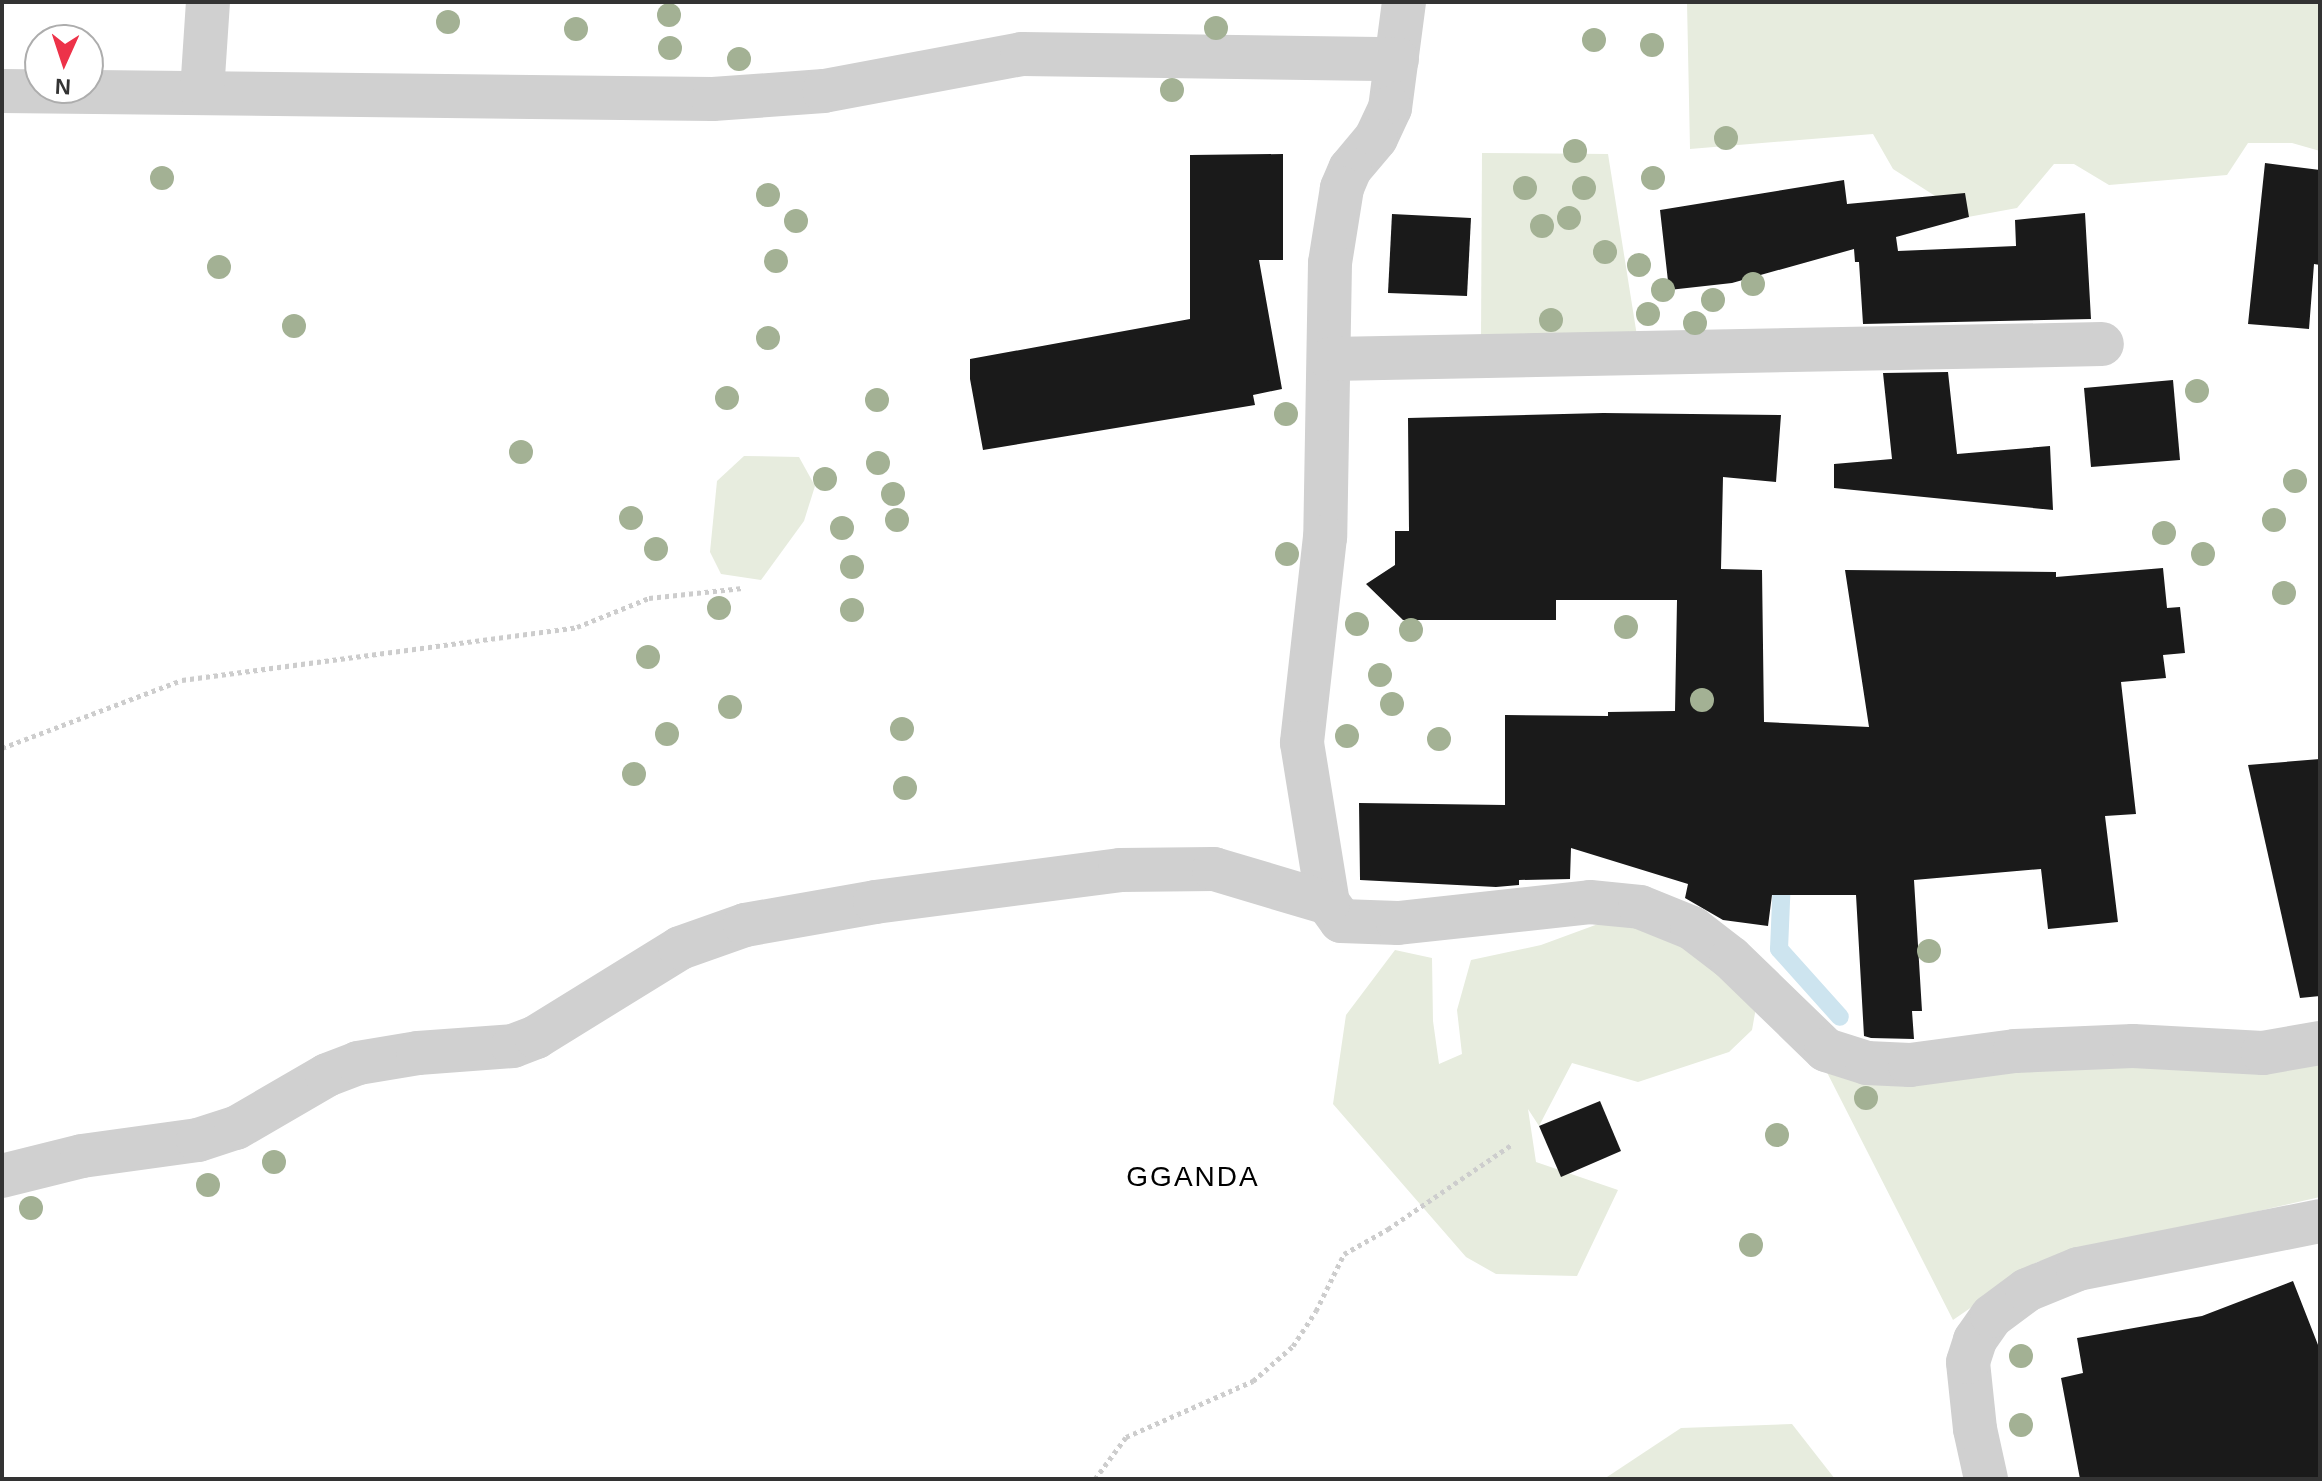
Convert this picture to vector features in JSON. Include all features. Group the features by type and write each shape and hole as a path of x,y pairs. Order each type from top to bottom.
{"street":[{"path":"202,92 208,2"},
{"path":"1404,2 1390,108 1376,138 1350,169 1336,213 1330,263 1331,359 1325,537 1302,743 1328,903 1341,921 1364,924 1590,902 1640,907 1702,936 1731,958 1826,1050 1867,1063 1910,1065 2015,1051 2133,1046 2263,1053 2320,1043"},
{"path":"2,91 713,99 824,91 1022,54 1397,59"},
{"path":"1331,359 2102,344"},
{"path":"2,1176 82,1156 198,1140 236,1128 327,1075 358,1063 418,1053 513,1046 536,1037 680,948 745,925 891,899 1120,870 1214,869 1328,903"},
{"path":"1986,1479 1975,1429 1968,1362 1975,1340 1992,1316 2027,1290 2078,1269 2320,1221"}],"path":[{"path":"2,748 182,680 577,627 649,598 742,588"},
{"path":"1095,1479 1126,1437 1253,1381 1293,1346 1316,1311 1344,1254 1388,1229 1511,1145"}],"shaded area":[{"path":"1687,2 2320,2 2320,151 2292,143 2248,143 2227,175 2109,185 2074,164 2054,164 2017,208 1968,217 1893,169 1873,134 1690,149"},
{"path":"1482,153 1608,154 1637,336 1481,339"},
{"path":"744,456 799,457 815,486 804,521 761,580 721,574 710,552 717,481"},
{"path":"1609,920 1668,925 1757,1002 1752,1030 1729,1052 1638,1082 1572,1063 1539,1126 1528,1109 1536,1162 1618,1190 1577,1276 1496,1274 1466,1257 1333,1104 1346,1015 1395,950 1432,958 1433,1021 1439,1064 1462,1054 1457,1010 1471,960 1541,945"},
{"path":"2320,1029 2320,1197 2037,1262 1953,1320 1810,1039 1835,1051"},
{"path":"1792,1424 1835,1479 1604,1479 1681,1428"}],"building":[{"path":"1283,154 1283,260 1259,260 1282,389 1253,395 1255,405 983,450 970,379 970,359 1190,319 1190,155"},
{"path":"2265,163 2320,170 2320,265 2314,264 2309,329 2248,324"},
{"path":"1844,180 1847,204 1965,193 1969,217 1896,237 1898,251 2016,246 2015,220 2085,213 2091,319 1863,324 1859,262 1855,262 1854,249 1732,283 1669,290 1660,210"},
{"path":"1392,214 1471,218 1467,296 1388,293"},
{"path":"1948,372 1957,454 2050,446 2053,510 1834,488 1834,464 1892,459 1883,373"},
{"path":"2173,380 2180,460 2091,467 2084,388"},
{"path":"1603,413 1781,415 1776,482 1723,477 1721,569 1762,570 1764,722 1869,727 1845,570 2056,572 2056,577 2163,568 2167,608 2180,607 2185,653 2163,655 2166,678 2121,682 2136,814 2105,816 2118,922 2048,929 2041,869 1914,880 1922,1011 1912,1011 1914,1039 1871,1038 1864,1036 1856,895 1772,895 1768,926 1723,920 1685,898 1688,884 1571,848 1570,879 1519,880 1519,885 1496,887 1360,880 1359,803 1505,805 1505,715 1608,716 1608,712 1675,711 1677,600 1556,600 1556,620 1403,620 1366,584 1395,565 1395,531 1409,531 1408,418"},
{"path":"2320,759 2320,996 2300,998 2248,765"},
{"path":"1600,1101 1621,1151 1561,1177 1539,1126"},
{"path":"2293,1281 2320,1350 2320,1479 2080,1479 2061,1378 2083,1373 2077,1338 2202,1316"}],"waterway":[{"path":"1782,878 1779,949 1840,1017"}],"district":[{"name":"GGANDA","path":"1193,1177"}]}
